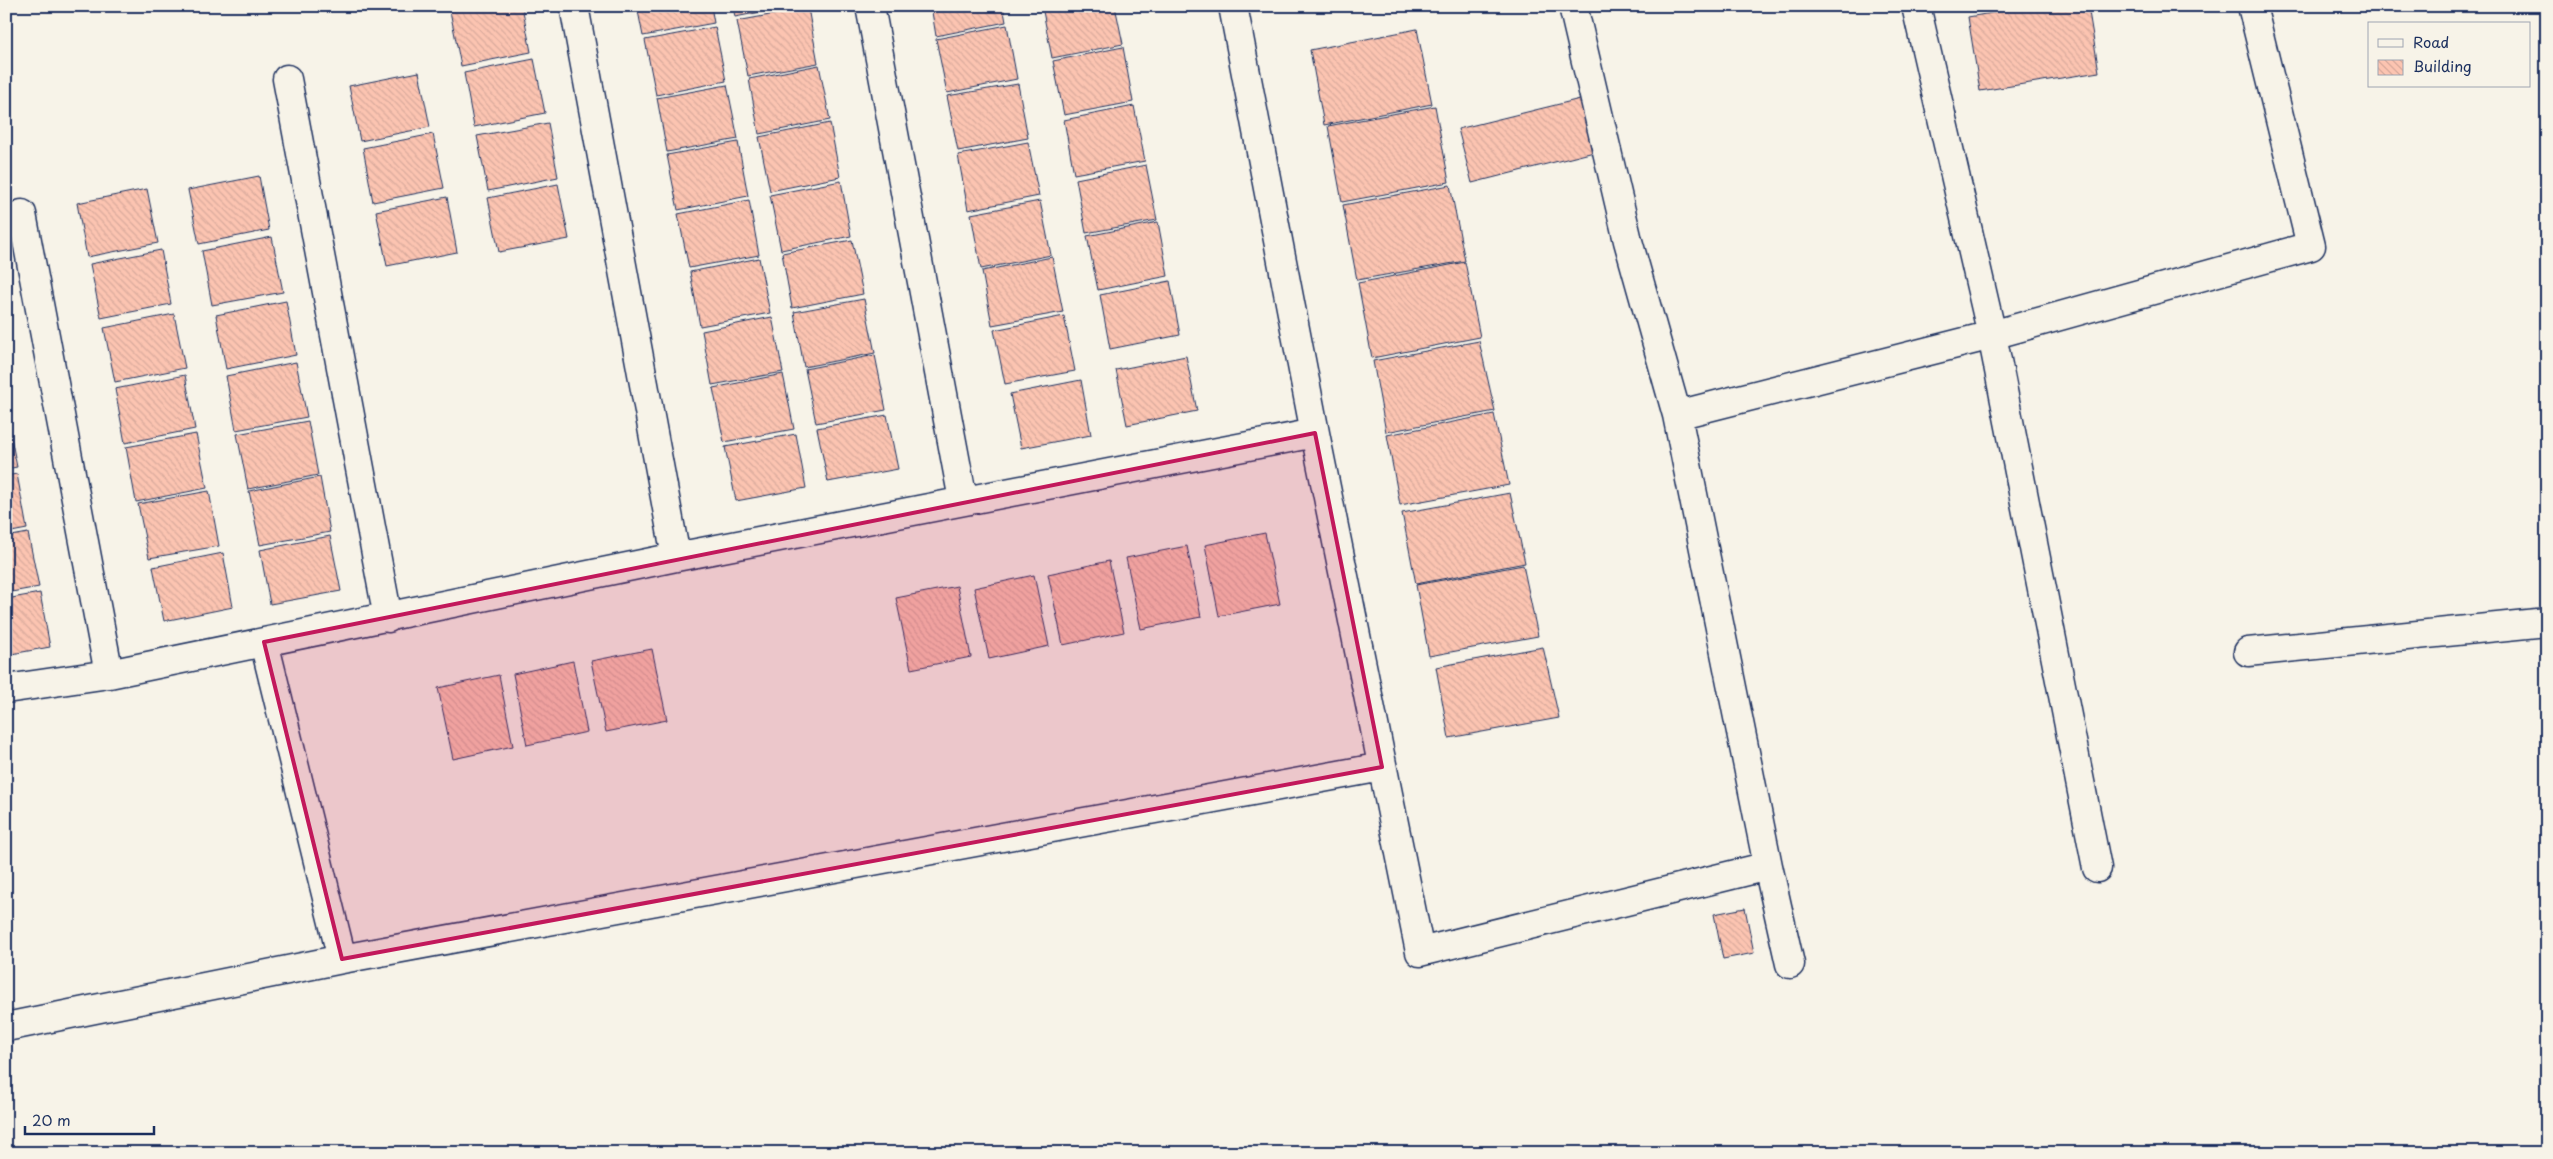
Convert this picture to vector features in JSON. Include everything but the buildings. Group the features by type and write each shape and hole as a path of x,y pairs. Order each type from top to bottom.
{"street":[{"path":"574,6 676,557"},
{"path":"870,6 962,500"},
{"path":"1233,6 1315,433 1420,952 1768,866"},
{"path":"1573,6 1628,241 1677,415 1768,866 1790,964"},
{"path":"1916,6 1992,335 2097,868"},
{"path":"1677,415 1992,335 2311,246 2252,6"},
{"path":"286,79 388,618"},
{"path":"22,214 109,674"},
{"path":"6,690 109,674 388,618 676,557 1315,433"},
{"path":"2248,652 2547,622"},
{"path":"264,642 342,959"},
{"path":"6,1027 342,959 1382,767"}],"highlighted area":[{"path":"1315,433 1382,767 342,959 264,642"}]}
